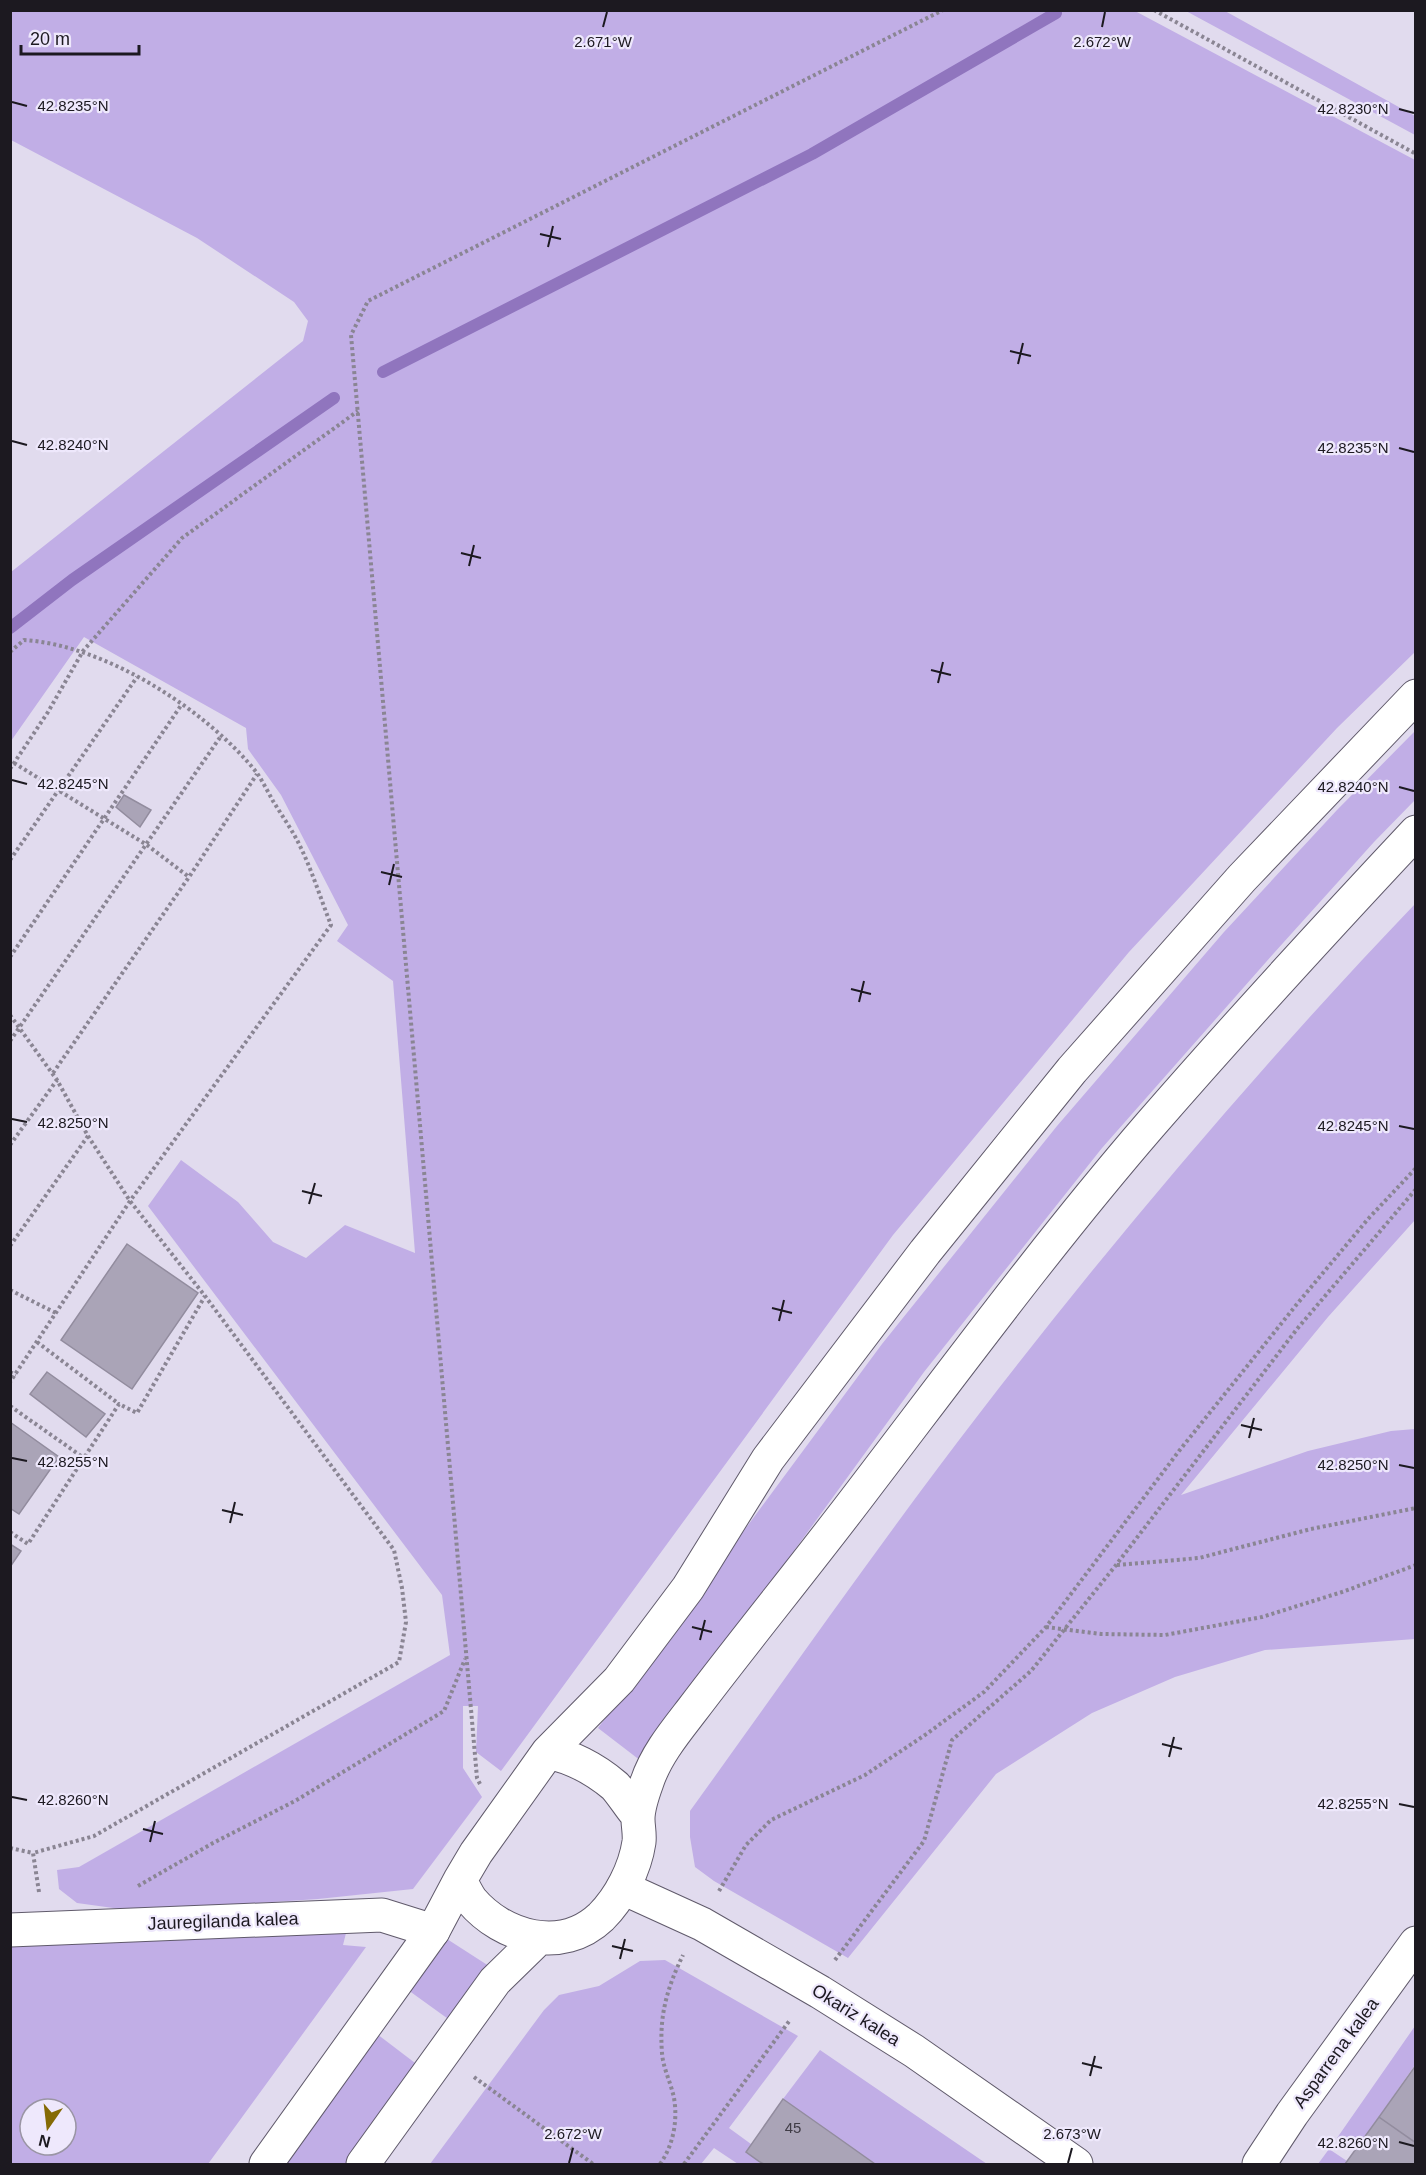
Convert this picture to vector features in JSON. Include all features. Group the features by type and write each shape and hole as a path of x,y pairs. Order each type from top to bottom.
{"main road":[{"path":"266,2164 434,1931 460,1880 548,1752 619,1680 688,1588 768,1459 924,1252 1072,1070 1242,878 1416,696"},
{"path":"460,1880 470,1899 489,1916 512,1931 538,1939 577,1933 600,1917 623,1888 634,1862 639,1839 638,1816 647,1780 661,1752 1006,1302 1149,1126 1323,931 1416,832"},
{"path":"548,1752 566,1756 615,1787 638,1816"},
{"name":"Okariz kalea","path":"623,1888 702,1924 820,1992 905,2045 1076,2164"},
{"name":"Jauregilanda kalea","path":"10,1930 382,1915 434,1931"},
{"path":"363,2164 495,1981 538,1939"},
{"name":"Asparrena kalea","path":"1259,2164 1292,2114 1416,1943"}],"path":[{"path":"502,1816 483,1791 477,1778 351,335 368,301 943,10"},
{"path":"1154,10 1416,154"},
{"path":"10,769 48,712 82,651 182,538 358,411"},
{"path":"10,652 24,640 45,642 82,651 137,677 182,704 221,736 257,774 298,841 331,925 130,1201 10,1382"},
{"path":"10,860 137,677"},
{"path":"10,957 182,704"},
{"path":"10,1041 221,736"},
{"path":"14,763 147,845 189,877"},
{"path":"53,1073 189,877 257,774"},
{"path":"10,1015 53,1073 88,1136 130,1201 205,1296 394,1550 406,1622 399,1662 94,1836 33,1853 10,1848"},
{"path":"10,1145 57,1080"},
{"path":"10,1246 88,1136"},
{"path":"660,2164 666,2155 674,2129 674,2099 662,2056 663,2007 670,1982 683,1956 746,1845 771,1820 804,1802 865,1775 984,1692 1046,1627 1179,1451 1290,1313 1368,1219 1416,1168"},
{"path":"831,1965 924,1841 952,1740 1031,1671 1116,1565 1297,1329 1416,1189"},
{"path":"10,1290 56,1313"},
{"path":"38,1342 119,1404 137,1413 205,1296"},
{"path":"10,1372 16,1375"},
{"path":"10,1532 28,1544 119,1404"},
{"path":"10,1406 84,1458"},
{"path":"1116,1565 1199,1558 1311,1529 1416,1508"},
{"path":"1046,1627 1101,1634 1165,1635 1262,1617 1416,1565"},
{"path":"132,1888 151,1880 213,1843 295,1801 444,1711 466,1656"},
{"path":"33,1853 43,1928"},
{"path":"684,2164 790,2020"},
{"path":"474,2077 593,2164"}],"shaded area":[{"path":"10,11 1135,11 1415,160 1415,652 1337,728 1129,952 893,1235 501,1771 476,1752 478,1706 463,1706 463,1768 482,1797 413,1889 318,1899 135,1911 77,1903 59,1889 57,1870 79,1867 450,1655 442,1595 148,1206 181,1160 238,1202 273,1242 306,1258 345,1225 415,1253 393,981 337,941 348,925 281,795 248,749 246,728 84,637 11,741 11,572 303,341 308,321 294,302 197,238 11,140"},
{"path":"1186,11 1225,11 1415,116 1415,135"},
{"path":"1415,731 1415,800 1274,953 1102,1148 924,1372 641,1761 598,1728 882,1344 1057,1126 1224,932 1337,810"},
{"path":"1415,904 1415,1220 1328,1317 1181,1495 1308,1451 1391,1431 1415,1429 1415,1639 1265,1650 1175,1677 1092,1713 996,1774 848,1958 714,1881 695,1867 690,1837 690,1811 833,1611 979,1414 1136,1217 1245,1089"},
{"path":"346,1933 343,1945 366,1947 208,2164 11,2164 11,1943 125,1936"},
{"path":"447,1939 492,1968 451,2021 408,1990"},
{"path":"665,1960 798,2036 729,2128 751,2144 760,2162 758,2164 738,2164 714,2148 701,2164 430,2164 544,2010 559,1995 599,1986 640,1961"},
{"path":"1415,2026 1415,2065 1355,2151 1337,2138"},
{"path":"377,2034 419,2066 347,2164 282,2164"},
{"path":"820,2050 987,2164 875,2164 783,2099"},
{"path":"1329,2149 1347,2161 1345,2164 1318,2164"}],"building":[{"path":"124,795 151,810 140,827 116,807"},
{"path":"127,1244 198,1293 132,1389 61,1340"},
{"path":"47,1372 105,1414 86,1437 30,1394"},
{"path":"10,1422 59,1457 19,1514 10,1508"},
{"path":"10,1544 21,1551 10,1567"},
{"path":"1416,2065 1416,2143 1379,2117"},
{"path":"783,2099 875,2164 764,2164 760,2162 746,2152"},
{"path":"1379,2117 1416,2143 1416,2164 1345,2164"}],"waterway":[{"path":"383,372 812,154 1056,13"},
{"path":"10,628 72,580 334,398"}]}
